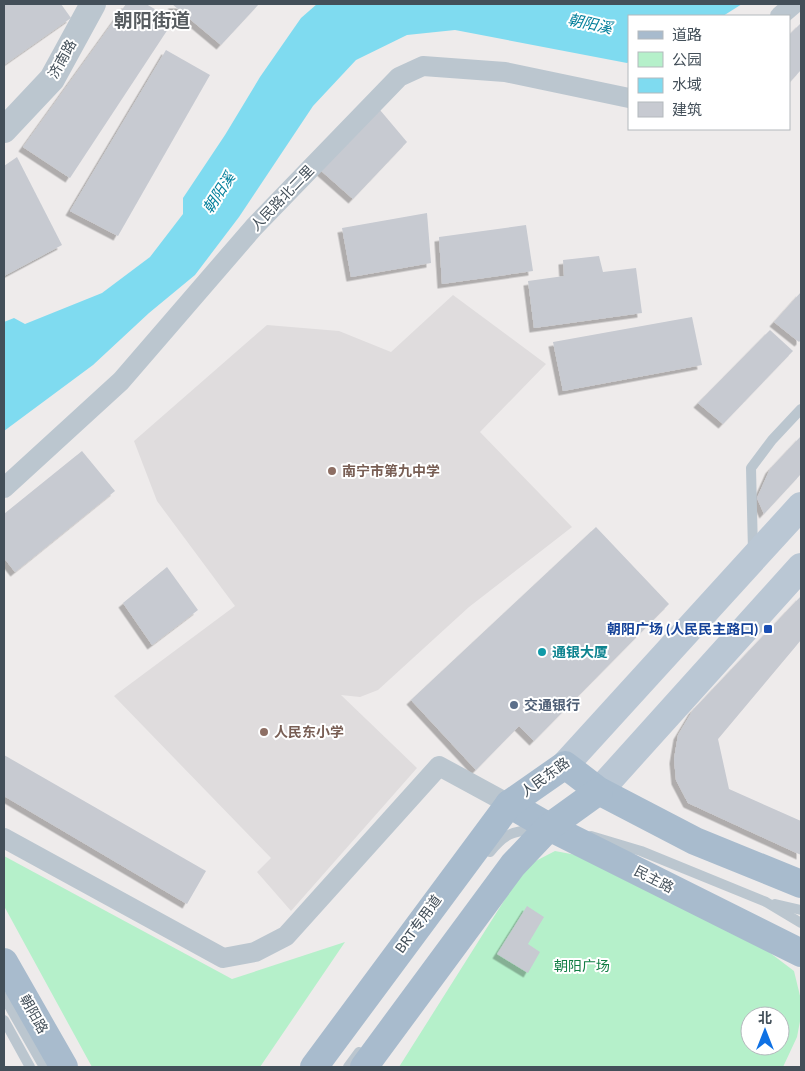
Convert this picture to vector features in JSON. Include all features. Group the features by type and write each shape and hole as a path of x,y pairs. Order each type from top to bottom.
{"main road":[{"name":"人民东路","path":"314,1067 509,804 565,766 801,506"},
{"path":"364,1056 513,865 549,827 598,791 801,567"},
{"path":"565,766 598,791 695,841 801,884"},
{"name":"民主路","path":"509,804 549,827 801,953"},
{"name":"朝阳路","path":"4,962 64,1067"}],"street":[{"path":"781,15 794,4"},
{"name":"济南路","path":"4,130 9,127 52,79 88,6"},
{"name":"人民路北二里","path":"4,488 121,381 254,227 399,77 423,66 505,72 628,98"},
{"path":"4,838 223,958 255,952 286,936 439,766 509,804"}],"lane":[{"path":"753,559 750,468 772,440 801,409"},
{"path":"484,858 501,838 516,832 549,827 596,837 641,850 766,902 801,923"},
{"path":"503,860 520,843 549,827 614,850 675,878"},
{"path":"766,902 801,910"},
{"path":"4,997 44,1067"},
{"path":"4,1020 30,1067"},
{"path":"348,1067 364,1056"}],"shaded area":[{"name":"南宁市第九中学","path":"453,295 546,364 480,432 572,527 469,607 378,690 360,697 341,695 417,768 291,911 257,872 271,858 114,696 235,606 157,501 134,441 267,325 339,331 391,352"}],"green space":[{"name":"朝阳广场","path":"555,851 587,857 744,933 794,971 801,1000 801,1016 797,1037 790,1052 790,1006 740,1006 740,1056 788,1056 783,1067 399,1067 526,866"},
{"path":"4,856 232,979 345,942 260,1067 92,1067 4,906"}],"water":[{"name":"朝阳溪","path":"317,4 742,4 725,15 628,15 627,63 455,30 407,35 356,60 313,106 239,217 195,275 149,313 93,365 4,431 4,322 14,318 25,324 102,293 150,257 183,214 183,198 225,135 260,77 301,18"}],"building":[{"path":"4,4 61,4 71,18 4,65"},
{"path":"126,4 146,4 174,20 70,178 23,147"},
{"path":"172,4 259,4 221,45"},
{"path":"801,23 801,70 791,81 790,80 790,34"},
{"path":"166,50 210,75 118,236 70,211"},
{"path":"380,110 407,142 353,199 318,168"},
{"path":"17,157 62,245 4,276 4,166"},
{"path":"427,213 431,263 351,277 342,228"},
{"path":"526,225 533,271 442,284 439,237"},
{"path":"599,256 603,272 636,268 642,313 534,328 528,281 564,276 563,260"},
{"path":"801,292 801,340 799,342 774,322"},
{"path":"692,317 702,365 563,391 553,342"},
{"path":"770,330 793,351 723,424 698,403"},
{"path":"801,436 801,474 764,514 757,498 770,469"},
{"path":"82,451 115,491 15,572 4,558 4,514"},
{"name":"通银大厦","path":"596,527 669,604 534,741 519,726 476,770 411,700"},
{"path":"167,567 198,610 152,645 123,603"},
{"path":"801,596 801,640 718,739 729,789 801,821 801,855 688,803 676,780 674,759 678,735 693,710"},
{"path":"4,755 206,871 187,904 4,796"},
{"path":"527,906 544,917 528,944 540,952 528,973 497,954"}],"place":[{"name":"南宁市第九中学","path":"332,471"},
{"name":"朝阳广场 (人民民主路口)","path":"768,629"},
{"name":"通银大厦","path":"542,652"},
{"name":"交通银行","path":"514,705"},
{"name":"人民东小学","path":"264,732"}],"district":[{"name":"朝阳街道","path":"152,20"}]}
